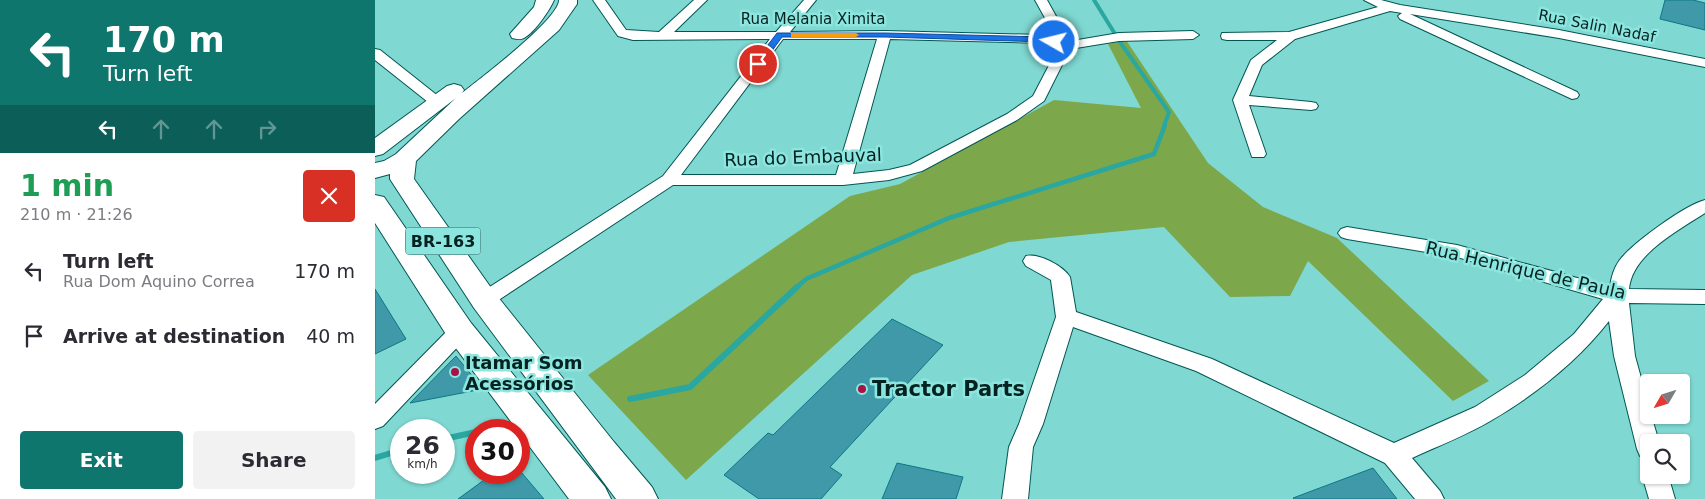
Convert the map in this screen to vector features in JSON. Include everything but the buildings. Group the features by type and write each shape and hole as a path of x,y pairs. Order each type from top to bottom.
{"main road":[{"path":"375,171 393,166 404,159 445,108 517,37 542,9 545,0"},
{"path":"375,149 445,108 553,26 568,0"},
{"name":"BR-163","path":"404,159 403,179 484,300 601,453 639,499"},
{"name":"BR-163","path":"375,203 461,332 592,499"}],"street":[{"name":"Rua Melania Ximita","path":"599,0 622,33 633,36 885,35 1046,39"},
{"path":"662,36 701,0"},
{"path":"484,300 669,180 809,0"},
{"path":"1041,0 1051,18 1046,39 1065,46 1119,37 1193,35"},
{"path":"1370,0 1394,5 1572,95"},
{"path":"1227,36 1290,36 1394,5"},
{"name":"Rua Salin Nadaf","path":"1394,5 1559,34 1705,63"},
{"path":"843,180 885,35"},
{"path":"1257,154 1241,100 1247,81 1256,63 1290,36"},
{"name":"Rua do Embauval","path":"669,180 843,180 889,175 916,168 1024,109 1039,98 1065,46"},
{"path":"375,52 445,108"},
{"path":"1241,100 1311,106"},
{"path":"1645,434 1622,345 1617,296 1626,265 1647,245 1705,205"},
{"name":"Rua Henrique de Paula","path":"1347,233 1457,251 1617,296 1705,297"},
{"path":"1015,499 1021,448 1031,424 1066,317 1060,278 1033,261"},
{"path":"1394,455 1483,414 1533,381 1582,340 1617,296"},
{"path":"1066,317 1204,365 1394,455 1431,499"},
{"path":"375,419 461,332"},
{"path":"1658,484 1662,499"}],"green space":[{"path":"1126,40 1208,163 1263,207 1337,238 1489,381 1453,401 1308,261 1290,296 1230,297 1164,227 1009,242 912,275 686,480 588,375 850,196 900,184 1054,100 1141,108 1108,44"}],"waterway":[{"path":"1094,0 1115,34"},
{"path":"1120,42 1169,112 1164,126"},
{"path":"796,288 806,279 949,218 1154,154 1165,125"},
{"path":"630,399 690,387 797,287"},
{"path":"455,437 465,434"},
{"path":"375,458 390,453"}],"slow traffic":[{"path":"793,35 856,35"}],"place":[{"name":"Itamar Som Acessórios","path":"455,372"},
{"name":"Tractor Parts","path":"862,389"}],"route":[{"path":"758,64 780,35 885,35 1046,39 1054,42"}]}
